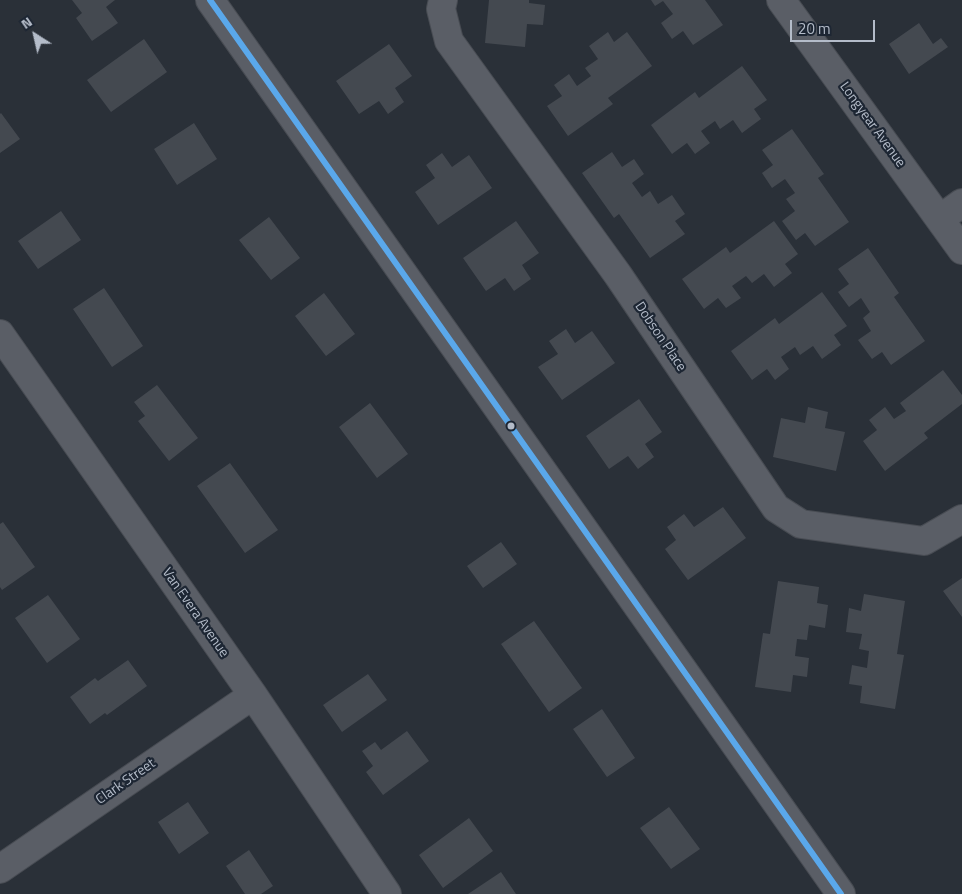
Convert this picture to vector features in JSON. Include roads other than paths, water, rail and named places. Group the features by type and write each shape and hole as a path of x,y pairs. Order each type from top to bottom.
{"street":[{"path":"210,0 841,894"},
{"name":"Dobson Place","path":"443,0 441,10 449,41 618,275 776,508 801,524 924,542 962,519"},
{"name":"Longyear Avenue","path":"781,0 962,250"},
{"path":"940,219 962,203"},
{"name":"Van Evera Avenue","path":"0,334 253,695 387,894"},
{"name":"Clark Street","path":"0,869 253,695"}]}
